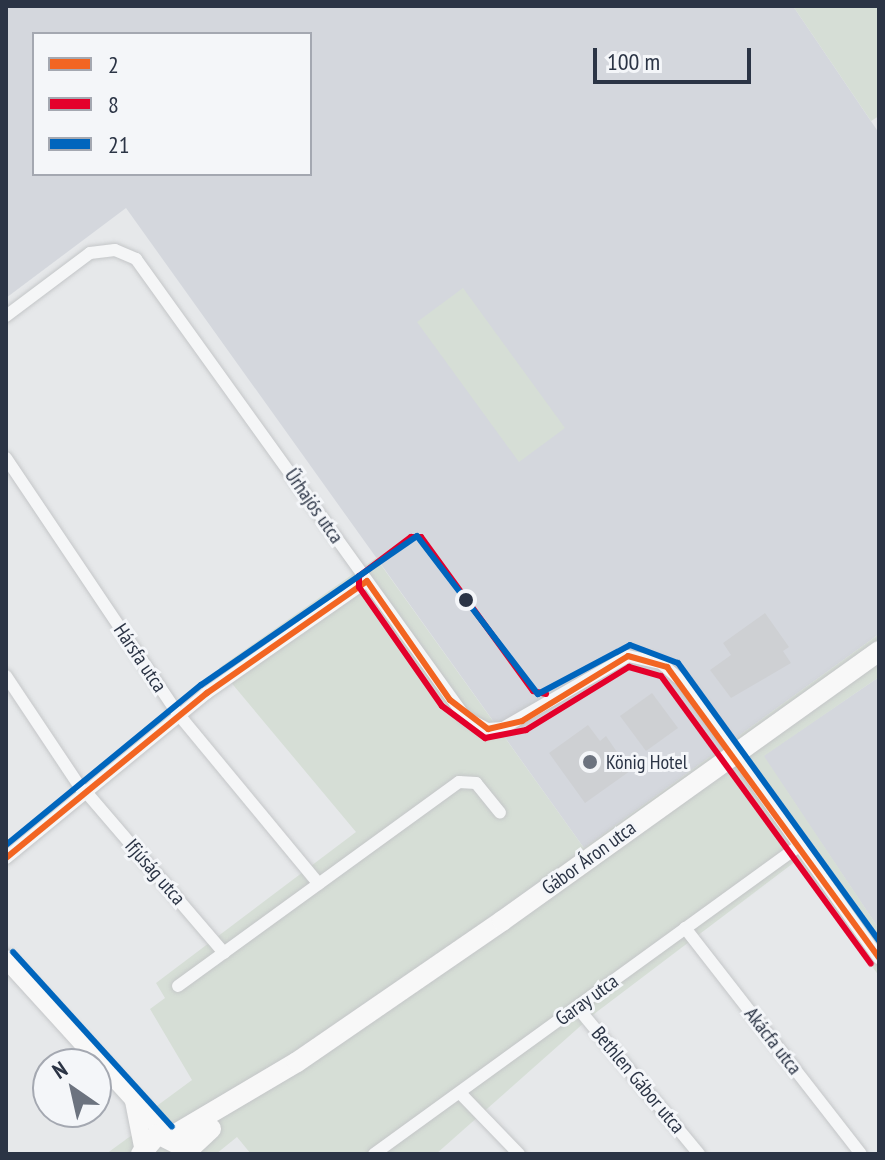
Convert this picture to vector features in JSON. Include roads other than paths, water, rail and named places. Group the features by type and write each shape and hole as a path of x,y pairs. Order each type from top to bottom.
{"main road":[{"name":"Gábor Áron utca","path":"184,1154 297,1062 879,651"},
{"path":"6,959 184,1154"},
{"name":"Gábor Áron utca","path":"141,1152 297,1062"},
{"path":"133,1099 141,1152"}],"street":[{"name":"Űrhajós utca","path":"6,316 90,253 115,250 136,259 450,700 488,729 512,725 609,664 641,656 680,679 734,753"},
{"name":"Hársfa utca","path":"6,458 179,715 319,884"},
{"path":"6,858 179,715 367,581"},
{"name":"Ifjúság utca","path":"6,676 85,793 224,953"},
{"path":"734,753 879,958"},
{"path":"178,986 459,782 476,783 500,813"},
{"name":"Garay utca","path":"374,1154 799,846"},
{"name":"Akácfa utca","path":"685,928 861,1154"},
{"name":"Bethlen Gábor utca","path":"577,1007 699,1154"},
{"path":"460,1093 519,1154"}],"place":[{"name":"König Hotel","path":"590,762"}]}
